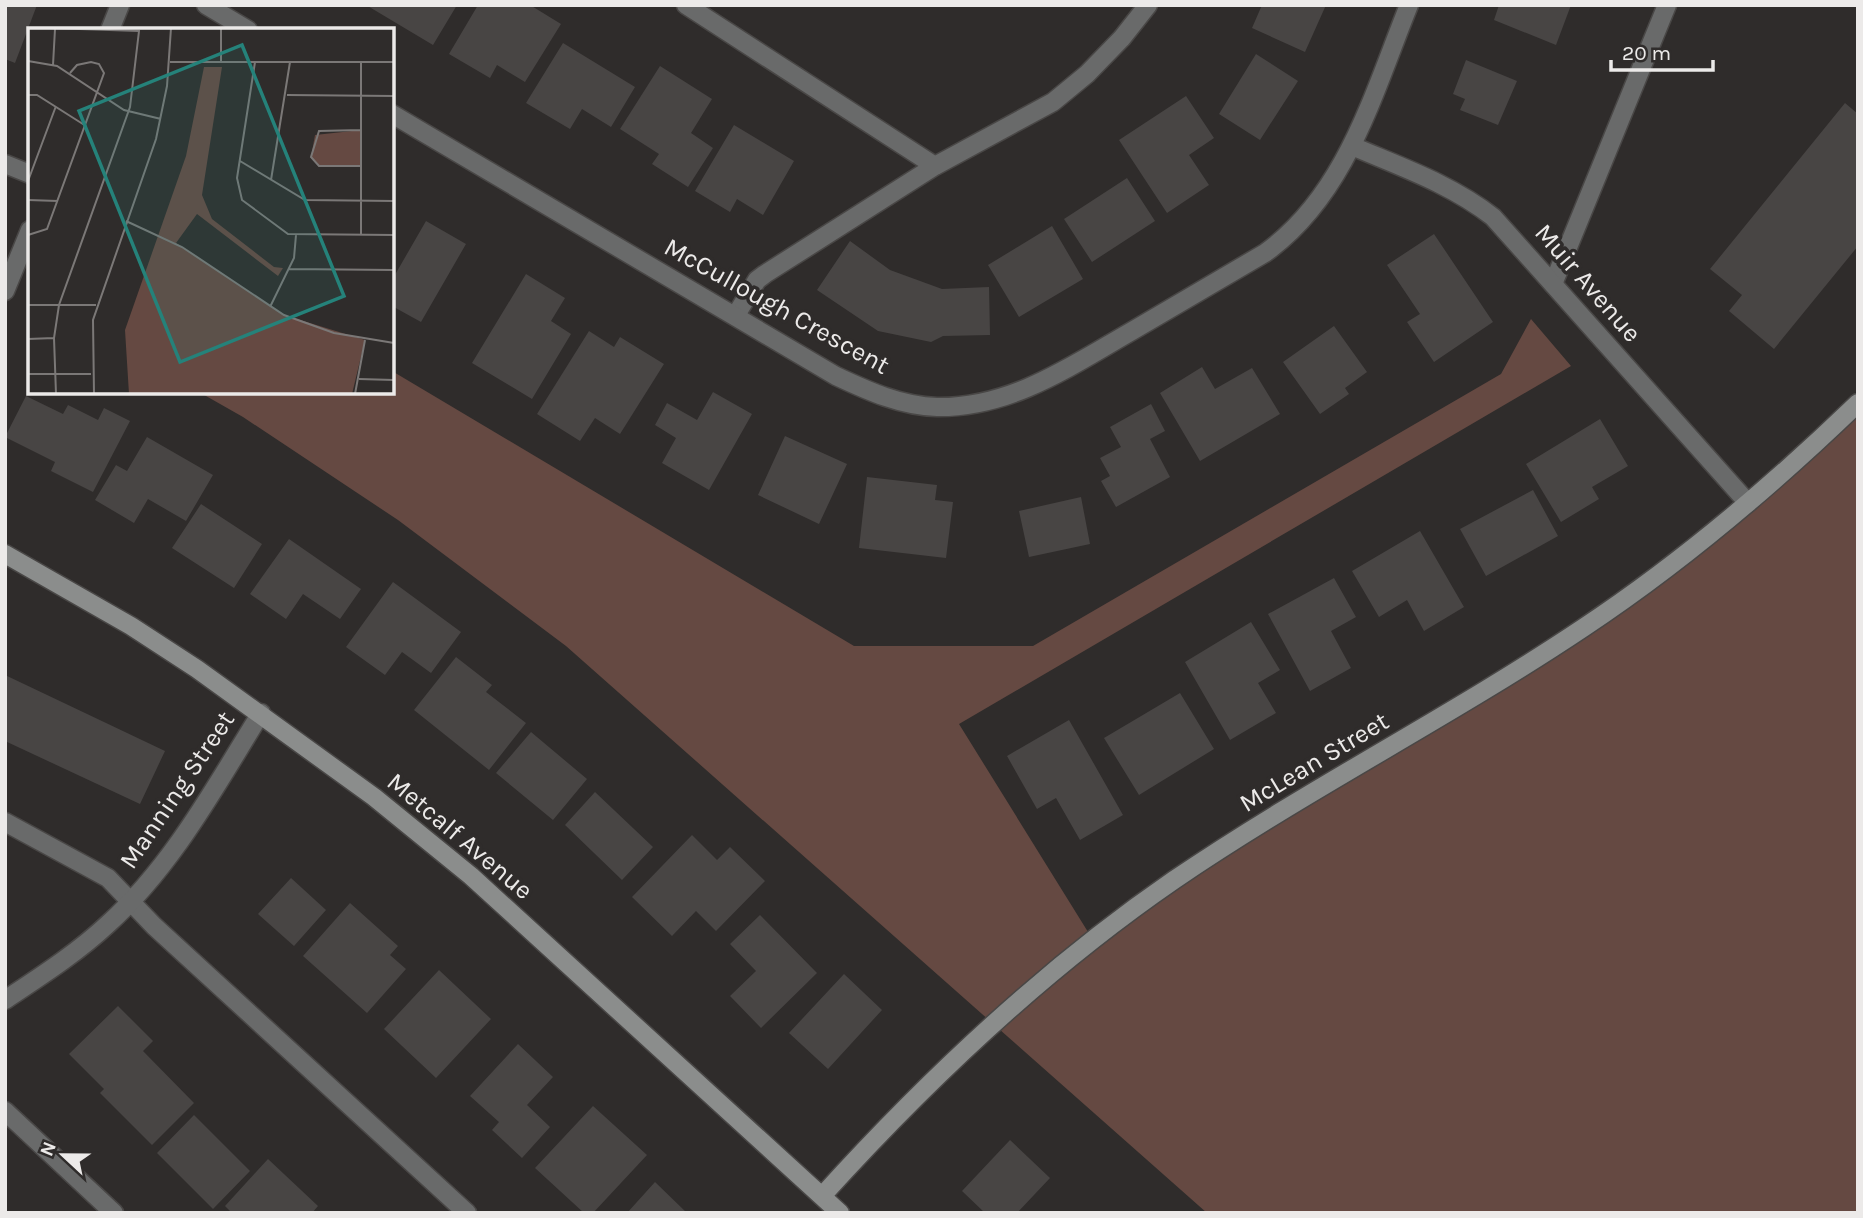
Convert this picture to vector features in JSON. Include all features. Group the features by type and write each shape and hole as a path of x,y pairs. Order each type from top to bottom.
{"street":[{"path":"111,28 120,5"},
{"path":"206,5 245,28"},
{"path":"687,5 935,166"},
{"path":"736,315 757,280 935,166 1053,102 1087,74 1122,38 1148,5"},
{"name":"McCullough Crescent","path":"394,115 836,376 886,398 936,407 993,401 1050,378 1265,253 1303,222 1324,196 1352,146 1409,5"},
{"path":"1553,284 1667,5"},
{"name":"Muir Avenue","path":"1352,146 1443,184 1468,198 1509,233 1748,503"},
{"path":"5,164 28,173"},
{"path":"5,291 28,235"},
{"name":"McLean Street","path":"822,1196 887,1125 975,1040 1133,909 1232,842 1585,627 1748,503 1858,403"},
{"name":"Metcalf Avenue","path":"5,554 131,626 261,713 374,797 471,876 840,1213"},
{"name":"Manning Street","path":"5,1000 86,942 131,901 176,847 261,713"},
{"path":"5,822 108,878 154,926 467,1213"},
{"path":"5,1111 111,1212"}],"shaded area":[{"path":"1531,319 1571,366 959,724 1093,940 1585,627 1858,403 1858,1213 1207,1213 566,646 398,520 243,417 203,394 394,394 394,372 854,646 1033,646 1501,374"}],"building":[{"path":"5,5 37,5 15,63 5,59"},
{"path":"366,5 457,5 433,45"},
{"path":"478,5 530,5 561,24 525,82 497,65 490,78 449,54"},
{"path":"1262,5 1326,5 1305,52 1252,28"},
{"path":"1499,5 1571,5 1556,45 1494,20"},
{"path":"563,43 635,87 611,127 582,109 570,129 526,103"},
{"path":"1256,54 1298,81 1260,140 1219,114"},
{"path":"1466,60 1517,81 1498,125 1460,110 1465,99 1453,94"},
{"path":"660,66 712,99 691,133 713,148 688,187 652,164 659,154 620,129"},
{"path":"1186,96 1214,138 1189,155 1209,185 1167,213 1119,140"},
{"path":"1845,103 1858,114 1858,246 1774,349 1729,311 1742,295 1710,269"},
{"path":"734,125 794,161 763,215 737,199 730,212 695,191"},
{"path":"1127,178 1155,221 1092,262 1064,219"},
{"path":"426,221 466,244 421,322 394,307 394,277"},
{"path":"1052,226 1083,279 1019,317 988,265"},
{"path":"1434,234 1493,322 1434,362 1407,322 1420,314 1387,265"},
{"path":"850,241 890,270 942,289 989,287 990,335 943,336 931,342 878,331 817,290"},
{"path":"526,274 565,298 551,321 571,334 532,399 472,363"},
{"path":"1334,326 1367,372 1345,388 1349,394 1320,414 1283,362"},
{"path":"589,331 614,347 620,337 664,364 620,434 595,418 580,441 537,414"},
{"path":"1202,367 1215,389 1252,368 1280,414 1200,461 1160,393"},
{"path":"713,392 752,414 709,490 662,463 676,438 655,425 667,403 697,420"},
{"path":"26,396 63,414 68,405 98,420 104,408 130,421 93,492 51,471 55,462 5,437"},
{"path":"1151,404 1165,431 1150,439 1170,477 1116,507 1101,481 1110,476 1100,458 1121,447 1110,427"},
{"path":"1600,419 1628,466 1592,487 1599,499 1561,522 1526,464"},
{"path":"785,436 847,464 819,524 758,495"},
{"path":"147,437 213,475 186,521 148,499 134,523 95,500 116,465 127,471"},
{"path":"867,477 937,485 935,500 953,502 946,558 859,548"},
{"path":"1533,490 1558,536 1486,576 1460,529"},
{"path":"1081,497 1090,544 1029,557 1019,511"},
{"path":"201,504 262,544 234,588 172,548"},
{"path":"1420,531 1464,607 1424,631 1407,600 1379,617 1352,571"},
{"path":"289,539 361,589 340,619 303,594 286,619 250,594"},
{"path":"1334,578 1356,617 1331,631 1351,668 1310,691 1268,614"},
{"path":"393,582 461,632 431,673 402,652 385,675 346,647"},
{"path":"1251,622 1280,670 1258,683 1276,713 1230,740 1185,662"},
{"path":"456,657 492,685 486,692 526,723 489,770 414,710"},
{"path":"5,675 165,751 140,804 5,741"},
{"path":"1180,693 1214,749 1139,795 1104,738"},
{"path":"1069,720 1123,815 1080,840 1056,798 1037,809 1007,756"},
{"path":"531,732 587,779 553,820 496,773"},
{"path":"595,792 653,847 622,880 565,825"},
{"path":"692,835 717,860 730,847 765,881 716,931 696,911 672,936 632,897"},
{"path":"291,878 326,910 294,946 258,914"},
{"path":"350,903 398,946 390,955 406,969 367,1013 303,956"},
{"path":"760,915 817,973 761,1028 730,996 756,971 730,944"},
{"path":"439,970 491,1019 436,1078 384,1029"},
{"path":"844,974 882,1010 828,1069 789,1033"},
{"path":"118,1006 153,1041 143,1051 194,1103 152,1145 100,1093 104,1089 69,1054"},
{"path":"518,1044 553,1077 527,1105 550,1127 522,1158 492,1130 499,1122 470,1096"},
{"path":"593,1106 647,1155 593,1213 584,1213 535,1168"},
{"path":"194,1115 250,1171 213,1209 157,1153"},
{"path":"1010,1140 1050,1178 1017,1213 985,1213 962,1191"},
{"path":"268,1159 318,1206 312,1213 232,1213 225,1206"},
{"path":"655,1182 687,1213 627,1213"}]}
